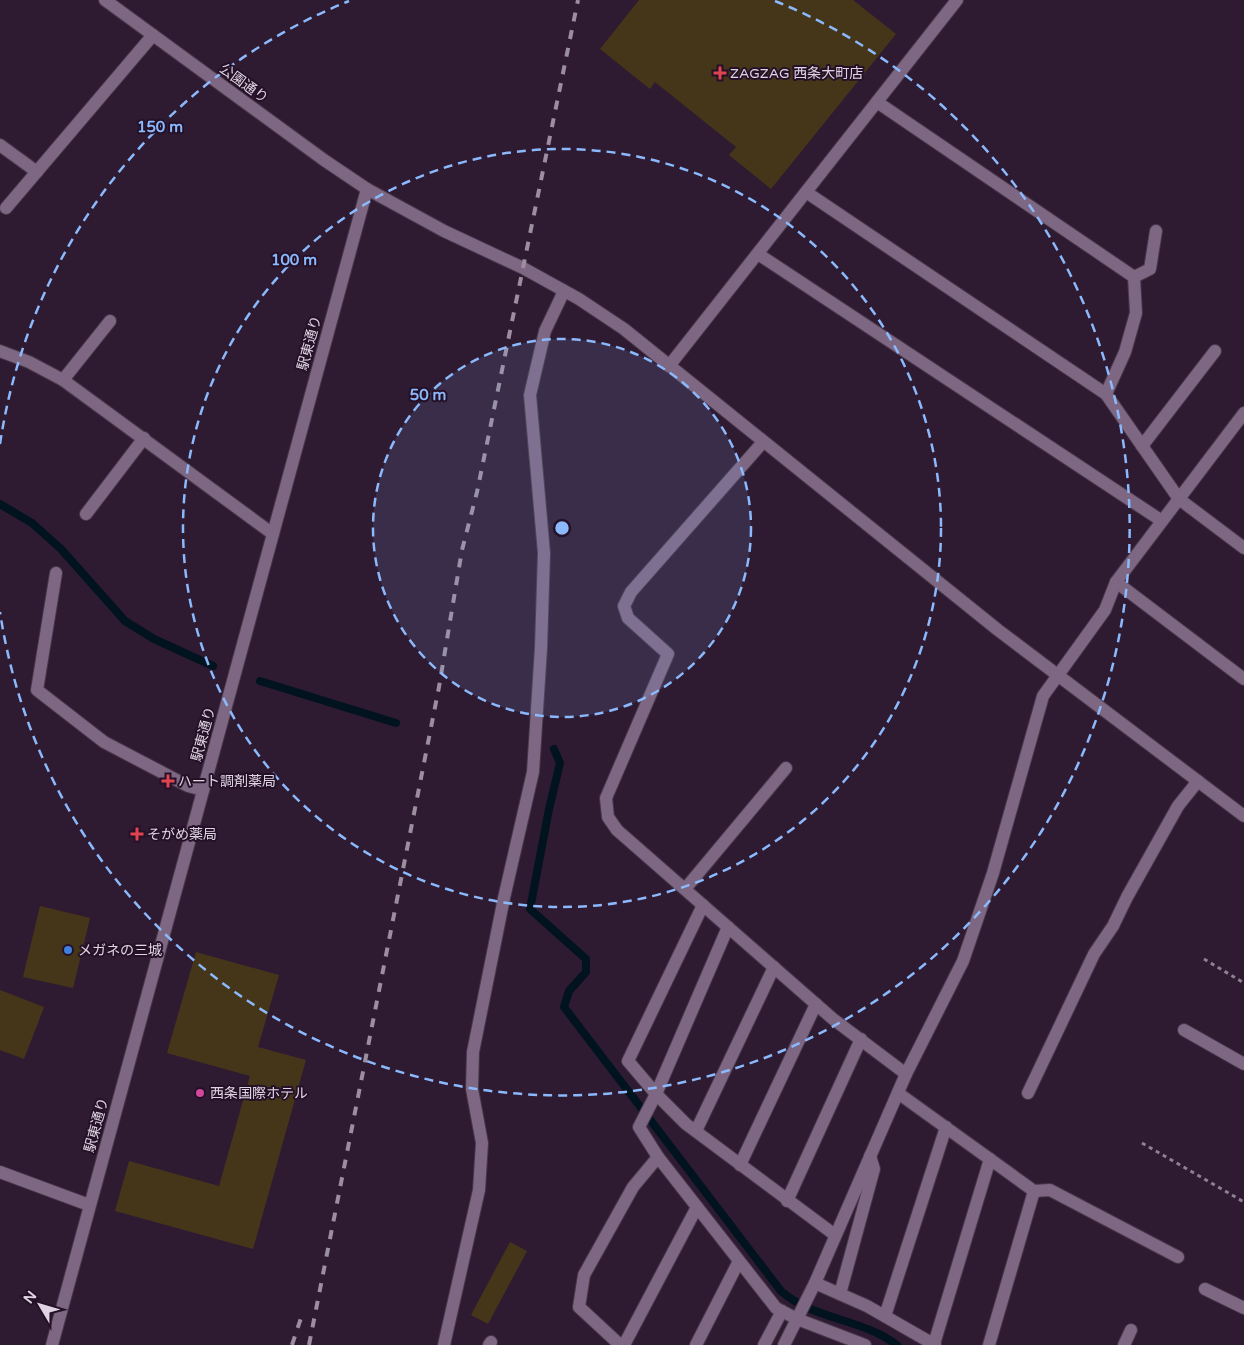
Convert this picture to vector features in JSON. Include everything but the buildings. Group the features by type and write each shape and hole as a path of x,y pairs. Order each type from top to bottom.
{"street":[{"name":"公園通り","path":"105,0 324,160 367,189 444,231 523,268 564,291 624,329 998,630 1244,816"},
{"path":"669,366 957,0"},
{"path":"6,208 153,35"},
{"path":"877,102 1134,277"},
{"path":"0,145 37,172"},
{"name":"駅東通り","path":"52,1345 367,189"},
{"path":"806,192 1106,394 1179,499 1244,548"},
{"path":"1134,277 1150,269 1156,231"},
{"path":"758,254 1162,521"},
{"path":"1106,394 1125,352 1136,313 1134,277"},
{"path":"444,1345 479,1190 482,1143 472,1089 473,1052 504,898 533,772 541,648 544,553 530,395 545,331 564,291"},
{"path":"63,380 110,321"},
{"path":"0,351 29,362 63,380 273,534"},
{"path":"1142,446 1215,351"},
{"path":"784,1345 808,1296 906,1074 962,961 994,873 1043,696 1104,610 1116,582 1242,420"},
{"path":"86,514 144,438"},
{"path":"764,442 631,592 624,606 628,618 668,654 606,798 608,817 617,830 816,1004 906,1074"},
{"path":"56,573 38,690 104,742 188,786 203,790"},
{"path":"1116,582 1244,679"},
{"path":"685,889 786,768"},
{"path":"1028,1093 1094,954 1113,926 1127,897 1178,806 1198,781"},
{"path":"703,905 628,1061 655,1096 686,1124 835,1235"},
{"path":"728,927 655,1096 639,1127 658,1157 776,1308 859,1344"},
{"path":"696,1131 774,967"},
{"path":"740,1165 816,1004"},
{"path":"1184,1030 1244,1064"},
{"path":"787,1200 861,1039"},
{"path":"898,1092 1034,1191 1050,1190 1178,1257"},
{"path":"885,1316 946,1127"},
{"path":"840,1294 874,1169 870,1156"},
{"path":"620,1345 579,1307 584,1275 632,1187 658,1157"},
{"path":"814,1282 867,1306 935,1345 990,1159"},
{"path":"0,1172 89,1206"},
{"path":"989,1345 1034,1191"},
{"path":"624,1345 697,1207"},
{"path":"696,1345 740,1261"},
{"path":"1206,1289 1244,1308"},
{"path":"764,1345 782,1311"},
{"path":"1124,1345 1132,1330"}],"path":[{"path":"1204,959 1244,984"},
{"path":"1142,1143 1244,1202"}],"waterway":[{"path":"0,504 32,523 61,549 125,621 154,639 213,666"},
{"path":"260,681 396,723"},
{"path":"554,749 560,763 549,809 530,909 586,959 586,972 569,991 564,1007 781,1291 803,1306 865,1328 897,1345"}],"railway":[{"path":"309,1345 439,687 462,550 477,492 578,0"},
{"path":"292,1345 301,1318"}],"place":[{"name":"ZAGZAG 西条大町店","path":"720,73"},
{"name":"ハート調剤薬局","path":"168,781"},
{"name":"そがめ薬局","path":"137,834"},
{"name":"メガネの三城","path":"68,950"},
{"name":"西条国際ホテル","path":"200,1093"}]}
